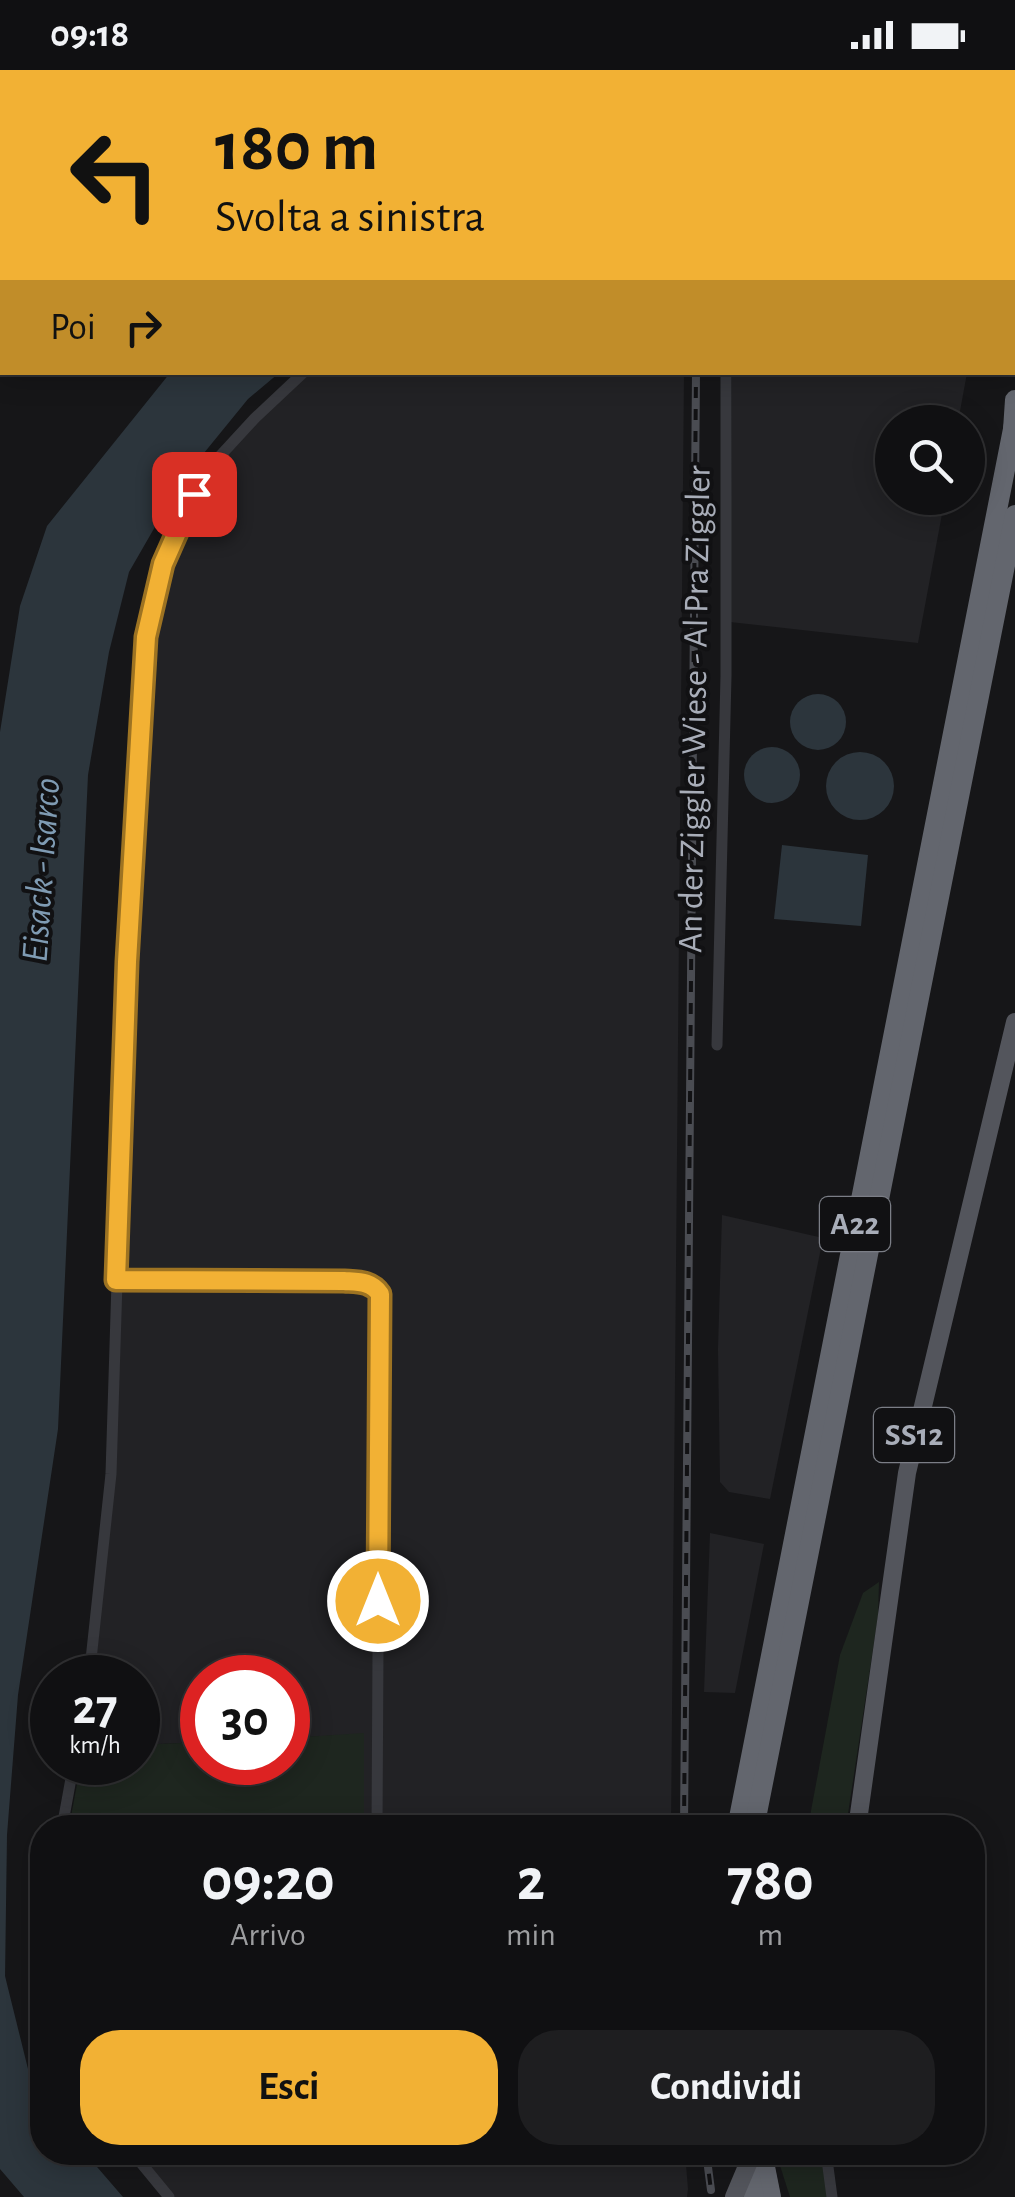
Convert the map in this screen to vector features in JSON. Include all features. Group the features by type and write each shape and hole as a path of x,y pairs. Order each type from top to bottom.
{"highway":[{"path":"1014,424 1015,400"},
{"name":"A22","path":"740,1815 1014,424"},
{"name":"A22","path":"757,1815 1015,515"},
{"path":"998,602 1015,555"},
{"path":"748,2165 754,2197"},
{"path":"765,2165 771,2197"}],"main road":[{"name":"SS12","path":"859,1815 907,1474 1015,1022"},
{"path":"734,2197 748,2165"}],"street":[{"path":"91,1655 111,1474 127,962 143,668 152,602 163,564 194,494 220,456 254,418 301,375"},
{"name":"An der Ziggler Wiese - Al Pra Ziggler","path":"717,1046 726,676 726,375"},
{"path":"116,1280 344,1281 368,1283 380,1294 377,1815"},
{"path":"64,1815 70,1785"},
{"path":"144,2165 170,2197"},
{"path":"828,2165 832,2197"}],"shaded area":[{"path":"302,375 684,375 671,1815 364,1815 364,1734 310,1737 310,1655 180,1655 180,1743 160,1744 160,1655 92,1655 100,1590 146,637 163,563 220,456"},
{"path":"732,375 967,375 961,405 875,405 875,515 942,515 918,643 730,622"},
{"path":"722,1215 823,1238 770,1499 729,1492 720,1482"},
{"path":"710,1533 764,1544 735,1693 704,1692"},
{"path":"879,1582 878,1616 848,1815 810,1815 840,1655 863,1593"},
{"path":"364,1733 364,1815 71,1815 77,1785 160,1785 160,1744 180,1743 180,1785 310,1785 310,1737"},
{"path":"148,2165 686,2165 688,2189 687,2197 169,2197"},
{"path":"780,2165 824,2165 827,2197 790,2197"}],"water":[{"name":"Eisack - Isarco","path":"168,375 277,375 248,399 182,480 129,572 109,652 88,775 58,1429 18,1695 7,1835 5,1976 30,2075 30,2165 95,2165 123,2197 24,2197 0,2169 0,732 20,606 47,526"},
{"path":"818,694 838,702 846,722 838,742 818,750 798,742 790,722 798,702"},
{"path":"772,747 792,755 800,775 792,795 772,803 752,795 744,775 752,755"},
{"path":"860,752 873,754 884,762 892,773 892,799 884,810 873,818 860,820 847,818 836,810 828,799 826,786 828,773 836,762 847,754"},
{"path":"782,845 868,855 861,926 774,919"}],"railway":[{"path":"684,1815 696,375"},
{"path":"708,2165 711,2190"}],"route":[{"path":"194,494 163,564 146,637 127,962 116,1280 344,1281 368,1283 376,1288 380,1294 378,1601"}]}
